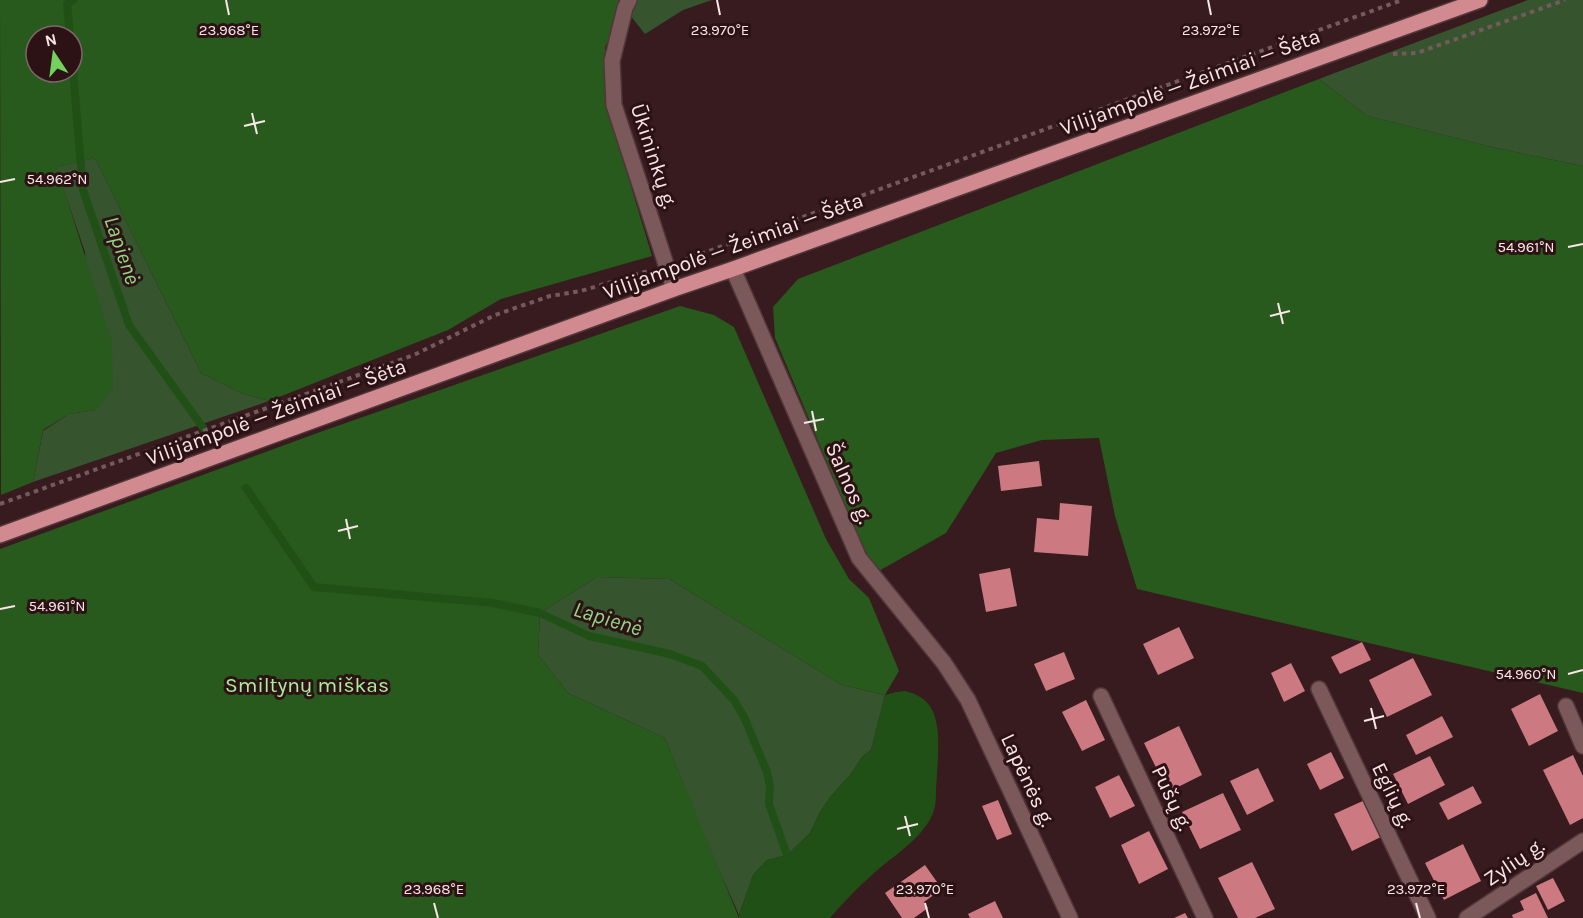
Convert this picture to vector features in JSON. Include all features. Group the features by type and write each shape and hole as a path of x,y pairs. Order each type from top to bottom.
{"main road":[{"name":"Vilijampolė — Žeimiai — Šėta","path":"0,535 675,289 1480,0"}],"street":[{"name":"Ūkininkų g.","path":"629,0 612,61 614,105 675,289"},
{"name":"Šalnos g.","path":"733,269 859,558 944,663"},
{"name":"Lapėnės g.","path":"944,663 968,700 1070,918"},
{"name":"Eglių g.","path":"1319,689 1428,918"},
{"name":"Pušų g.","path":"1101,696 1205,918"},
{"path":"1566,706 1583,746"},
{"name":"Zylių g.","path":"1467,918 1583,842"}],"path":[{"path":"0,504 414,355 495,315 550,296 581,291 668,266 1402,0"},
{"path":"1353,46 1395,54 1417,53 1565,0"}],"shaded area":[{"path":"618,0 712,0 683,10 645,34"},
{"path":"1528,0 1583,0 1583,166 1487,146 1367,116 1319,79"},
{"path":"95,158 201,373 241,393 269,401 33,482 43,431 69,414 96,410 85,252 56,167"},
{"path":"597,577 669,579 842,685 885,695 871,750 862,757 850,775 831,796 810,833 787,855 767,860 753,875 739,915 665,738 568,693 538,655 540,613"},
{"path":"905,691 920,697 930,706 938,734 935,804 928,823 906,847 861,885 830,918 739,918 753,875 767,860 787,855 810,833 831,796 850,775 862,757 871,750 885,695"}],"green space":[{"path":"0,0 618,0 625,8 605,47 608,110 652,256 501,299 448,330 269,401 241,393 201,373 95,158 57,167 112,342 113,389 96,410 69,414 43,430 33,482 1,495"},
{"path":"1319,79 1367,116 1487,146 1583,166 1583,693 1137,589 1115,516 1099,438 1042,440 996,453 946,533 877,572 861,543 775,338 773,307 798,279"},
{"name":"Smiltynų miškas","path":"680,306 714,315 734,327 826,539 849,579 869,598 899,671 885,695 842,685 669,579 597,577 540,613 538,655 568,693 665,738 739,918 0,918 0,549 320,432"}],"building":[{"path":"1039,461 1042,486 1001,491 998,466"},
{"path":"1060,503 1092,506 1088,556 1034,552 1037,518 1059,520"},
{"path":"1010,568 1017,606 986,612 979,574"},
{"path":"1179,627 1194,658 1158,675 1143,644"},
{"path":"1362,642 1371,660 1340,674 1331,657"},
{"path":"1064,652 1075,679 1046,691 1034,664"},
{"path":"1413,658 1432,695 1387,717 1369,680"},
{"path":"1291,663 1305,691 1284,702 1271,673"},
{"path":"1540,694 1558,731 1529,746 1511,709"},
{"path":"1086,700 1105,740 1082,751 1062,712"},
{"path":"1442,716 1453,737 1416,755 1406,735"},
{"path":"1179,726 1202,775 1168,792 1144,743"},
{"path":"1331,752 1344,778 1320,790 1307,764"},
{"path":"1573,755 1583,776 1583,818 1570,825 1543,770"},
{"path":"1430,756 1445,785 1408,804 1393,774"},
{"path":"1258,768 1274,801 1247,815 1230,781"},
{"path":"1119,775 1135,806 1110,818 1095,787"},
{"path":"1473,786 1482,803 1448,820 1439,803"},
{"path":"1223,793 1241,830 1200,849 1182,812"},
{"path":"998,800 1012,834 997,840 982,806"},
{"path":"1365,800 1383,836 1352,851 1334,814"},
{"path":"1149,831 1168,869 1139,884 1121,845"},
{"path":"1463,844 1481,881 1444,900 1425,863"},
{"path":"1252,862 1275,909 1255,918 1238,918 1218,878"},
{"path":"925,865 942,889 924,902 928,908 914,918 902,918 885,893"},
{"path":"1553,878 1565,901 1548,910 1536,886"},
{"path":"1536,893 1548,918 1513,918 1512,915 1524,910 1520,901"},
{"path":"995,901 1003,918 970,918 968,914"},
{"path":"1185,913 1188,918 1174,918"}],"waterway":[{"name":"Lapienė","path":"69,24 67,4 73,0"},
{"name":"Lapienė","path":"74,84 83,190 129,325 204,429"},
{"name":"Lapienė","path":"246,488 314,587 493,603 540,613 589,636 670,654 702,666 734,700 744,717 767,772 770,787 769,804 787,855 787,863"}]}
